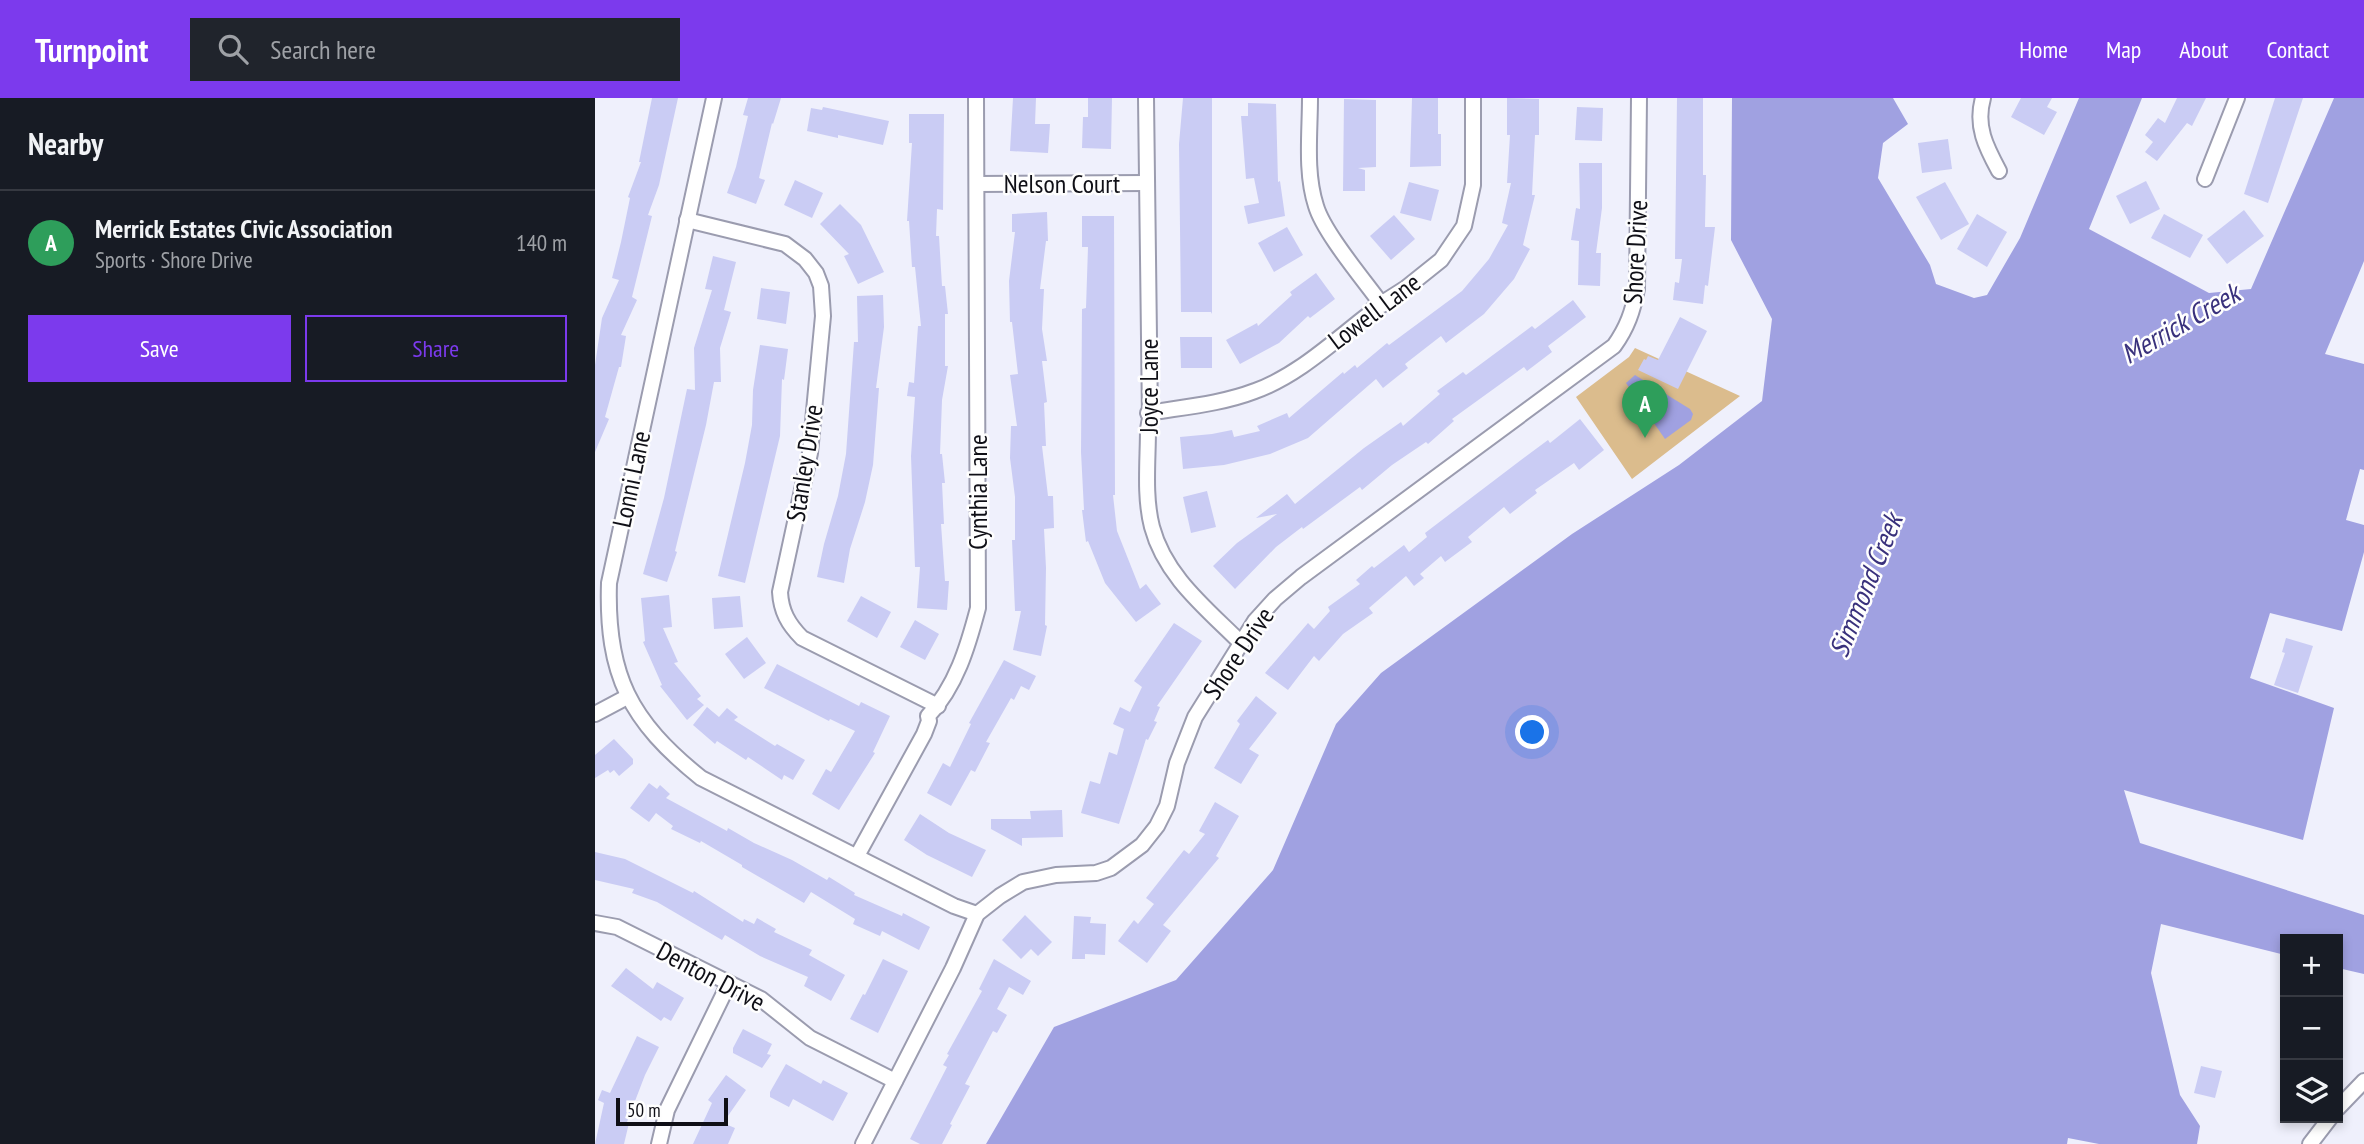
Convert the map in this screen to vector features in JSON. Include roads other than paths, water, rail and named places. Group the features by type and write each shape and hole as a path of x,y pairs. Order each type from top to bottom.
{"street":[{"name":"Lonni Lane","path":"714,98 608,583 614,659 627,698 660,743 701,778 954,906 977,914"},
{"name":"Cynthia Lane","path":"857,856 924,734 928,716 938,706 967,649 978,608 976,98"},
{"name":"Joyce Lane","path":"1146,98 1148,502 1152,527 1170,568 1181,583 1240,642"},
{"path":"1310,98 1310,174 1316,206 1324,224 1383,304"},
{"name":"Lowell Lane","path":"1149,413 1226,400 1258,391 1294,371 1441,260 1464,226 1473,185 1472,98"},
{"name":"Shore Drive","path":"863,1144 953,968 977,914 1023,883 1056,875 1096,873 1111,867 1142,845 1157,826 1167,806 1177,763 1195,717 1240,642 1275,599 1614,346 1624,333 1632,315 1637,289 1639,98"},
{"path":"1983,98 1979,125 1988,151 1999,171"},
{"path":"2205,179 2237,98"},
{"name":"Nelson Court","path":"977,184 1147,183"},
{"name":"Stanley Drive","path":"687,220 785,244 805,258 817,274 821,286 824,316 810,453 780,592 786,619 802,638 938,706"},
{"path":"595,714 627,698"},
{"name":"Denton Drive","path":"595,923 617,927 761,999 810,1038 895,1081"},
{"path":"659,1144 667,1110 729,983"},
{"path":"2343,1103 2364,1081"},
{"path":"2310,1144 2326,1123"}],"water":[{"path":"1732,98 1893,98 1908,124 1883,143 1878,178 1930,265 1936,284 1974,298 1987,295 2020,238 2079,98 2142,98 2089,229 2209,293 2251,289 2334,98 2364,98 2364,261 2325,354 2364,364 2364,470 2360,469 2346,520 2364,525 2364,552 2342,631 2270,613 2250,678 2334,708 2303,840 2124,790 2140,843 2364,915 2364,974 2343,969 2343,934 2280,934 2280,954 2161,924 2151,973 2180,1095 2200,1126 2197,1144 2099,1144 2068,1138 2067,1144 986,1144 1054,1027 1176,980 1273,870 1336,724 1381,673 1572,534 1679,465 1762,401 1772,319 1731,240"},
{"path":"1635,375 1690,409 1693,414 1691,420 1665,439 1626,383"}],"place":[{"name":"Merrick Estates Civic Association","path":"1645,438"}],"water label":[{"name":"Merrick Creek","path":"2180,323"},
{"name":"Simmond Creek","path":"1865,585"}]}
